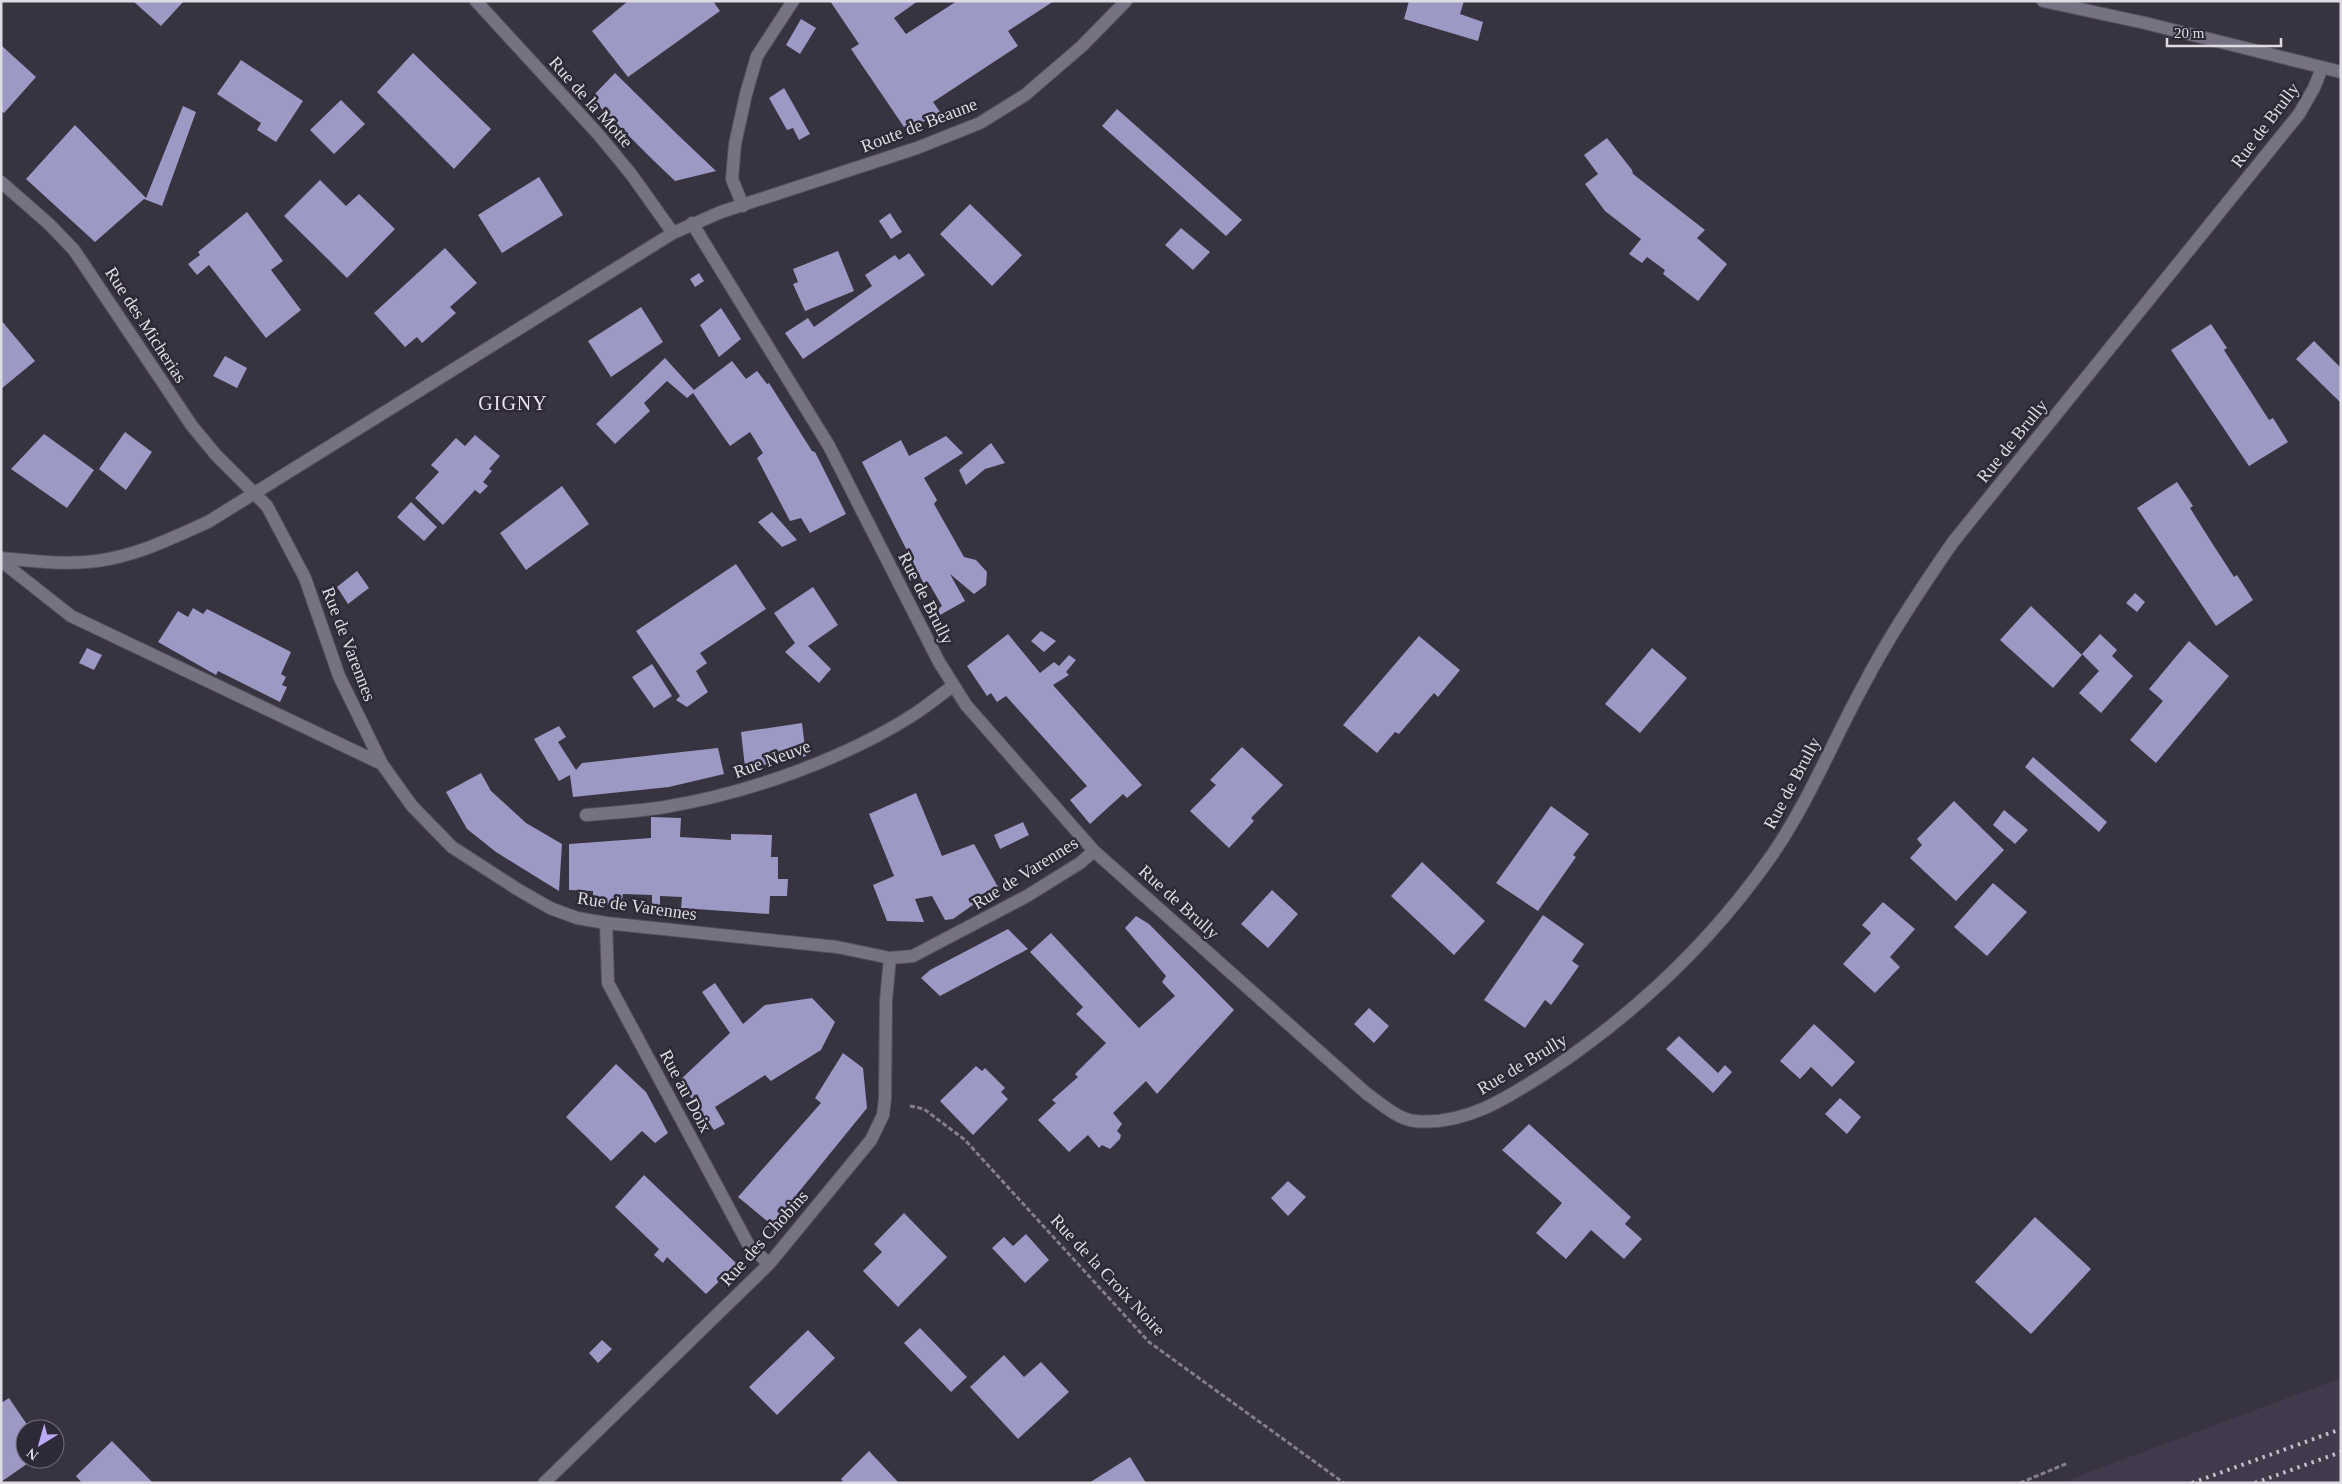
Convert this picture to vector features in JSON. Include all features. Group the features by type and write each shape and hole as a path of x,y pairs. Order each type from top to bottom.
{"street":[{"name":"Rue de la Motte","path":"476,1 598,134 631,174 673,233"},
{"path":"743,206 732,180 735,144 746,94 757,56 793,1"},
{"name":"Route de Beaune","path":"1,560 48,562 96,561 133,553 171,539 208,522 692,223 916,148 980,123 1025,95 1082,46 1126,1"},
{"path":"2043,1 2341,72"},
{"name":"Rue de Brully","path":"692,223 829,446 953,686 966,705 1094,851 1366,1093 1392,1112 1413,1121 1437,1121 1471,1114 1508,1097 1593,1041 1656,989 1728,913 1773,854 1799,810 1862,687 1903,614 1954,542 2299,114 2314,88 2322,68"},
{"name":"Rue des Micherias","path":"1,182 49,224 74,250 192,426 221,460 254,493"},
{"name":"Rue de Varennes","path":"254,493 267,506 305,578 339,676 382,764 412,806 452,847 550,908 578,918 606,923 837,948 890,958 913,956 1027,896 1080,863 1094,851"},
{"path":"1,560 71,616 382,764"},
{"name":"Rue Neuve","path":"586,815 665,807 727,793 807,766 861,744 913,715 953,686"},
{"name":"Rue au Doix","path":"606,923 608,983 748,1244 769,1264"},
{"name":"Rue des Chobins","path":"544,1483 769,1264 871,1140 882,1116 886,1099 886,1000 890,958"}],"path":[{"name":"Rue de la Croix Noire","path":"886,1099 924,1110 965,1140 1149,1342 1344,1483"},
{"path":"2020,1483 2068,1463"}],"shaded area":[{"path":"2341,1378 2341,1483 2060,1483"}],"building":[{"path":"133,1 184,1 161,26"},
{"path":"628,1 713,1 720,11 628,77 592,31"},
{"path":"830,1 918,1 894,18 906,34 957,1 1054,1 1008,31 1018,46 933,102 943,116 904,127 851,49 859,44"},
{"path":"1409,1 1464,1 1460,14 1483,22 1478,41 1404,19"},
{"path":"801,19 816,28 800,54 786,45"},
{"path":"1,45 36,77 4,113 1,111"},
{"path":"413,53 491,129 454,169 377,92"},
{"path":"241,60 303,101 276,142 257,130 261,123 217,94"},
{"path":"615,73 716,171 675,181 653,160 591,98"},
{"path":"784,88 810,134 799,140 793,128 787,130 769,98"},
{"path":"341,100 365,124 334,154 310,130"},
{"path":"183,106 196,112 162,206 144,199 95,242 26,179 75,125 146,198"},
{"path":"1117,109 1242,220 1226,236 1102,126"},
{"path":"1607,138 1632,170 1633,174 1705,230 1697,238 1727,264 1698,301 1663,274 1665,270 1647,257 1642,263 1629,254 1641,239 1605,211 1585,184 1598,174 1584,155"},
{"path":"539,177 563,215 502,253 478,215"},
{"path":"320,180 346,206 359,194 395,229 347,278 284,216"},
{"path":"970,204 1022,255 992,286 940,234"},
{"path":"247,212 283,261 271,270 301,310 266,338 209,265 197,275 188,264 200,255 198,252"},
{"path":"890,213 902,232 891,239 879,221"},
{"path":"1181,228 1210,252 1193,270 1165,245"},
{"path":"445,248 477,283 450,307 456,313 422,343 417,337 405,347 374,313"},
{"path":"838,251 854,291 805,311 793,284 798,282 793,269"},
{"path":"909,253 925,275 803,359 785,333 808,318 814,327 872,286 865,275 895,255 899,260"},
{"path":"699,273 704,281 695,287 690,279"},
{"path":"641,307 663,342 611,377 588,341"},
{"path":"721,308 741,339 719,357 700,325"},
{"path":"1,320 35,361 1,389"},
{"path":"2211,324 2227,348 2224,350 2269,420 2273,418 2288,442 2249,466 2171,350"},
{"path":"2314,341 2341,368 2341,403 2296,359"},
{"path":"225,356 247,368 237,388 213,376"},
{"path":"665,358 694,390 732,361 746,379 757,371 767,384 769,383 812,451 815,452 846,514 810,533 801,518 790,521 757,458 763,453 750,432 730,446 693,393 687,398 667,381 644,403 650,411 615,444 596,424"},
{"path":"125,432 152,452 126,490 99,469"},
{"path":"44,434 94,470 67,508 11,469"},
{"path":"475,435 500,456 489,469 492,471 483,482 488,486 480,494 475,490 443,525 415,498 439,472 431,465 456,438 465,446"},
{"path":"946,436 963,453 924,478 937,500 934,504 964,557 976,560 987,572 986,585 974,594 950,574 965,601 940,615 938,609 942,606 930,585 926,588 862,462 901,440 909,456"},
{"path":"991,443 1005,463 985,469 966,485 959,470"},
{"path":"2177,482 2193,506 2190,508 2212,543 2234,577 2237,575 2253,600 2216,626 2137,508"},
{"path":"562,486 589,524 526,570 500,533"},
{"path":"411,502 437,527 424,541 397,517"},
{"path":"772,512 797,540 782,547 758,522"},
{"path":"736,564 766,609 700,653 707,663 696,671 708,692 687,707 676,700 680,696 636,631"},
{"path":"357,571 369,588 348,604 337,587"},
{"path":"813,587 838,625 808,646 831,669 819,683 785,652 795,643 774,613"},
{"path":"2135,593 2145,602 2137,612 2126,603"},
{"path":"2031,606 2082,655 2053,688 2000,640"},
{"path":"193,608 203,614 207,609 291,652 281,674 286,677 282,685 287,687 280,702 218,671 216,675 158,642 178,611 188,617"},
{"path":"1041,631 1056,641 1044,652 1031,641"},
{"path":"1008,634 1040,673 1054,662 1059,666 1069,655 1076,660 1066,672 1069,675 1053,685 1142,785 1127,798 1123,794 1090,824 1070,800 1087,786 1006,696 997,702 991,693 987,696 967,666"},
{"path":"2100,634 2117,650 2112,656 2133,676 2101,713 2079,693 2099,671 2082,654"},
{"path":"1419,636 1460,670 1438,697 1434,693 1399,734 1395,732 1377,753 1343,725"},
{"path":"2189,641 2229,676 2156,763 2130,740 2163,701 2149,689"},
{"path":"87,648 102,655 94,670 79,663"},
{"path":"1652,648 1687,678 1640,733 1605,704"},
{"path":"652,664 672,696 654,708 632,677"},
{"path":"802,723 806,756 780,763 745,767 741,732"},
{"path":"559,726 566,737 558,742 576,770 582,763 718,748 724,774 669,787 573,797 570,775 559,781 534,739"},
{"path":"1242,747 1283,785 1251,818 1254,821 1229,848 1190,811 1216,785 1210,780"},
{"path":"2033,757 2107,822 2099,832 2025,767"},
{"path":"481,773 491,791 526,823 562,844 559,891 496,852 467,829 446,792"},
{"path":"916,793 942,856 974,844 998,887 953,919 945,920 932,896 915,899 924,922 887,921 873,885 894,876 869,814"},
{"path":"1954,801 2004,850 1956,901 1910,858 1922,845 1917,839"},
{"path":"1551,806 1589,834 1573,855 1576,857 1538,911 1496,883"},
{"path":"2004,810 2028,830 2015,844 1993,825"},
{"path":"651,817 681,818 680,837 731,840 731,834 772,835 771,857 778,857 778,879 788,879 787,896 770,896 769,914 681,908 682,897 660,896 660,908 652,907 652,895 623,894 621,905 593,904 593,891 569,890 569,844 651,838"},
{"path":"1023,822 1029,835 1000,849 994,835"},
{"path":"1422,862 1485,921 1454,955 1391,896"},
{"path":"1993,883 2027,912 1987,956 1954,927"},
{"path":"1272,890 1298,914 1268,948 1241,924"},
{"path":"1883,902 1915,929 1890,957 1900,967 1875,993 1843,964 1871,933 1862,925"},
{"path":"1543,915 1584,944 1572,961 1579,966 1551,1005 1545,1000 1525,1028 1484,1000"},
{"path":"1136,916 1149,924 1234,1010 1157,1094 1146,1081 1113,1113 1122,1124 1117,1131 1121,1135 1120,1139 1110,1149 1102,1145 1099,1148 1088,1135 1069,1152 1038,1120 1056,1103 1052,1100 1078,1077 1075,1074 1106,1043 1076,1014 1083,1007 1030,952 1051,933 1139,1028 1175,996 1162,982 1166,976 1125,928"},
{"path":"1008,929 1028,949 940,996 921,978 930,970"},
{"path":"715,983 743,1024 765,1005 812,998 835,1022 821,1050 771,1081 765,1075 715,1107 725,1124 714,1130 679,1081 730,1033 702,992"},
{"path":"1369,1008 1389,1026 1374,1043 1354,1024"},
{"path":"1814,1024 1855,1062 1832,1087 1811,1067 1800,1079 1780,1061"},
{"path":"1679,1036 1718,1073 1725,1065 1732,1072 1713,1093 1666,1049"},
{"path":"843,1053 863,1068 867,1108 772,1225 738,1197 821,1103 815,1098"},
{"path":"616,1064 646,1092 668,1133 655,1143 642,1131 611,1161 566,1117"},
{"path":"976,1066 982,1071 985,1068 1005,1088 1001,1092 1008,1099 973,1135 940,1101"},
{"path":"1840,1098 1861,1117 1847,1134 1825,1114"},
{"path":"1529,1124 1631,1217 1625,1224 1642,1239 1624,1259 1591,1230 1566,1259 1536,1233 1562,1203 1502,1150"},
{"path":"644,1175 737,1264 706,1294 667,1257 663,1263 654,1255 659,1249 615,1207"},
{"path":"1288,1181 1306,1197 1288,1216 1271,1198"},
{"path":"904,1213 947,1257 898,1307 863,1271 882,1252 874,1244"},
{"path":"2035,1217 2091,1269 2031,1334 1975,1282"},
{"path":"1026,1234 1049,1260 1025,1283 992,1248 1004,1237 1013,1246"},
{"path":"920,1328 967,1377 951,1392 904,1343"},
{"path":"808,1330 835,1358 777,1415 749,1387"},
{"path":"602,1340 612,1349 598,1363 589,1353"},
{"path":"1004,1355 1024,1377 1041,1362 1069,1392 1018,1439 970,1387"},
{"path":"9,1398 23,1419 15,1419 15,1469 20,1469 1,1482 1,1403"},
{"path":"112,1441 153,1483 82,1483 76,1476"},
{"path":"869,1451 899,1483 844,1483 841,1479"},
{"path":"1130,1457 1146,1483 1089,1483"}],"railway":[{"path":"2192,1483 2341,1429"},
{"path":"2255,1483 2341,1452"}],"district":[{"name":"GIGNY","path":"513,403"}]}
